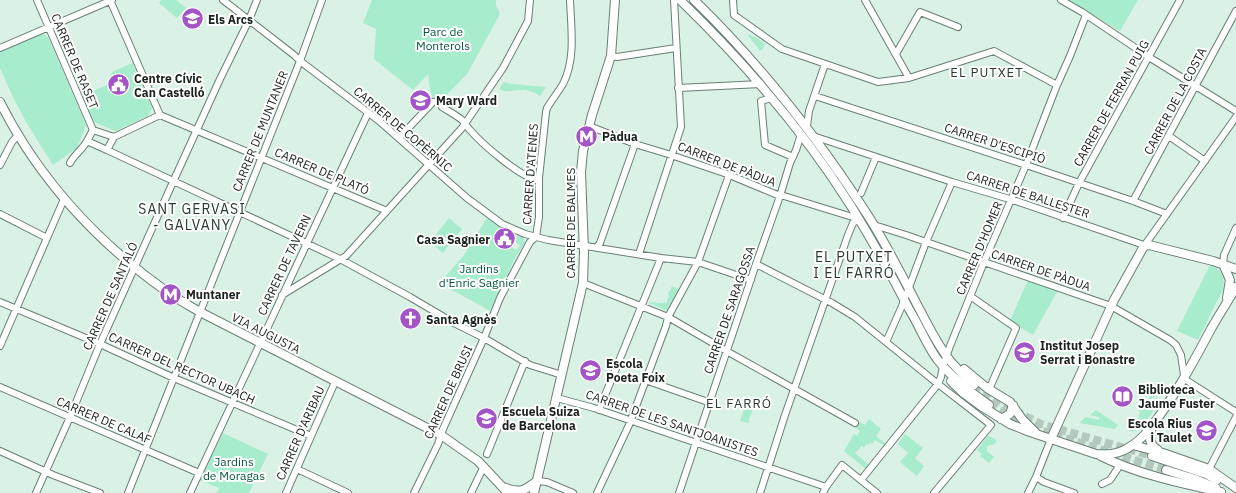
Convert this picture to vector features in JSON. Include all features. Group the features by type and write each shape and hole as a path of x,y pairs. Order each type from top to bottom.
{"main road":[{"name":"CARRER DE BALMES","path":"534,493 583,283 584,245 581,172 583,151 589,126 611,56 615,0"},
{"path":"680,0 719,38 761,84 801,134 859,219 948,379 962,392 1001,419 1016,427 1096,454 1113,462 1236,488"},
{"path":"694,0 743,49 777,88 807,126 841,174 874,225 941,346 961,373 974,385"},
{"name":"VIA AUGUSTA","path":"0,102 18,135 33,158 64,199 97,233 135,268 167,292 200,312 260,344 441,435 484,466 508,493"},
{"path":"859,219 874,225"},
{"name":"CARRER DE BALLESTER","path":"1144,246 1148,245 1223,264 1236,269"},
{"path":"1051,439 1111,306 1144,246"},
{"path":"1223,264 1230,282 1225,304"},
{"path":"1096,454 1118,453 1133,445 1152,425 1185,378 1225,304 1236,287"},
{"path":"947,354 987,388 1006,398 1013,405 1022,420 1037,435"},
{"path":"941,365 966,388 989,405"},
{"path":"1001,419 1010,414 1013,405"},
{"path":"1152,425 1149,437 1154,448 1202,481"},
{"path":"1133,445 1163,453"},
{"path":"1152,456 1222,492"},
{"path":"1166,470 1236,492"},
{"path":"502,486 520,492 526,490 537,481"}],"street":[{"name":"CARRER DE RASET","path":"37,0 93,130"},
{"path":"0,48 111,0 160,115 114,137 107,150"},
{"name":"CARRER DE COPÈRNIC","path":"223,0 368,113 399,138 467,198 502,224 536,237 661,258 698,262 751,280"},
{"name":"CARRER DE SANTALÓ","path":"36,493 70,417 100,344 257,0"},
{"name":"CARRER DE MUNTANER","path":"128,493 300,61 322,0"},
{"path":"282,295 346,256 465,124 503,68 528,21 530,0"},
{"name":"CARRER D'ATENES","path":"536,237 539,216 538,180 547,108 563,83 568,68 572,42 570,0"},
{"path":"638,254 681,127 674,0"},
{"path":"733,0 734,16 782,49 878,82 909,78 994,51 1057,85"},
{"path":"865,0 909,78"},
{"path":"1061,0 1236,111"},
{"name":"CARRER DE FERRAN PUIG","path":"1063,218 1079,183 1180,0"},
{"name":"CARRER DE LA COSTA","path":"1133,201 1236,10"},
{"path":"896,54 920,12 958,26"},
{"name":"CARRER D'HOMER","path":"861,480 938,384 941,365 947,354 984,262 1026,165 1086,15"},
{"path":"611,56 617,57 676,48"},
{"path":"807,126 809,111 825,64"},
{"path":"678,88 761,84"},
{"name":"CARRER D'ESCIPIÓ","path":"815,96 1026,165 1167,214"},
{"path":"772,98 761,101 765,145 793,157"},
{"path":"399,138 433,102"},
{"path":"442,107 461,119 469,129 503,160 525,175 538,180"},
{"name":"CARRER DE TAVERN","path":"190,493 282,295 308,244 332,188 368,113"},
{"name":"CARRER DE PLATÓ","path":"160,115 387,211"},
{"path":"1144,246 1236,117"},
{"name":"CARRER DE PÀDUA","path":"589,126 635,144 729,175 780,196 859,219"},
{"path":"70,163 83,148 93,130 114,137"},
{"name":"CARRER DE SARAGOSSA","path":"679,493 801,134"},
{"path":"0,165 12,142 18,135"},
{"name":"CARRER DE BALLESTER","path":"813,136 1011,200 1137,242 1144,246"},
{"path":"1169,136 1205,161"},
{"path":"87,142 340,259 410,296 454,323 484,338 530,365 562,375"},
{"path":"597,247 600,244 635,144"},
{"path":"861,194 876,157"},
{"path":"597,493 631,421 668,317 698,262 729,175"},
{"path":"886,342 952,182"},
{"path":"0,346 64,199"},
{"path":"0,214 47,238"},
{"path":"760,493 824,300 853,223 859,219"},
{"name":"CARRER DE PÀDUA","path":"874,225 1111,306 1170,340 1176,345 1181,355 1185,378"},
{"path":"1223,264 1224,255 1236,228"},
{"name":"CARRER DE BRUSI","path":"414,493 505,288 530,242 536,237"},
{"path":"599,410 661,258"},
{"path":"756,264 855,317 991,425 934,493"},
{"path":"583,283 668,317 855,424"},
{"path":"970,296 1016,328 991,385 987,388"},
{"name":"CARRER DEL RECTOR UBACH","path":"0,302 311,436"},
{"path":"487,454 525,361"},
{"path":"1185,378 1188,382 1236,412"},
{"path":"648,381 708,402"},
{"name":"CARRER D'ARIBAU","path":"286,493 335,382"},
{"name":"CARRER DE CALAF","path":"0,387 199,473"},
{"name":"CARRER DE LES SANTJOANISTES","path":"557,398 599,410 696,443 780,472 824,490"},
{"path":"1202,481 1236,417"},
{"path":"1028,493 1051,439"},
{"path":"0,451 100,493"},
{"path":"824,490 842,465 877,493"},
{"path":"471,493 484,466"},
{"path":"1102,484 1110,480 1118,468"},
{"path":"296,469 348,493"},
{"path":"1036,477 1044,482 1074,493"},
{"path":"1110,480 1115,485"},
{"path":"537,481 547,482 573,493"}],"green space":[{"path":"161,0 176,0 186,8 177,18 159,3"},
{"name":"Parc de Monterols","path":"372,0 496,0 496,5 500,14 467,74 439,103 435,100 431,93 428,74 413,90 374,59 376,29 363,23"},
{"path":"1068,0 1138,0 1120,31"},
{"path":"43,34 48,37 86,125 77,148 53,165 26,122 0,68 0,52"},
{"path":"747,34 757,38 765,44 763,49 760,51"},
{"path":"132,63 152,108 148,116 115,131 94,122 82,96 107,85 112,72"},
{"path":"504,82 546,87 540,96 528,90 503,91 499,89"},
{"path":"449,218 462,229 443,253 430,242"},
{"name":"Jardins d'Enric Sagnier","path":"487,218 511,232 509,236 501,230 500,232 498,231 493,241 510,249 511,247 516,250 520,246 515,241 518,235 523,237 525,243 516,256 490,311 440,283 464,255"},
{"path":"1210,265 1222,274 1224,280 1223,289 1198,340 1177,331"},
{"path":"1028,280 1058,290 1033,335 1010,321"},
{"path":"672,286 680,290 668,311 649,303 667,302 667,299 669,298 668,292"},
{"path":"1158,381 1165,383 1160,393 1148,401 1152,387"},
{"path":"1156,397 1158,401 1151,415 1136,431 1128,431 1137,422 1140,413 1138,409"},
{"path":"745,406 753,409 748,423 740,421"},
{"path":"1096,410 1118,425 1115,429 1079,423 1086,417 1099,420 1099,417 1090,415"},
{"path":"869,419 881,429 876,436 886,444 885,446 875,440 872,444 867,444 864,448 862,446 855,453 869,465 866,469 844,451 854,434 857,436 860,431 856,428 860,422 865,425"},
{"name":"Jardins de Moragas","path":"223,433 268,454 249,493 217,493 219,488 200,480"},
{"path":"905,434 923,448 915,458 924,466 917,476 900,462 908,453 898,444"},
{"path":"988,436 997,441 993,445 989,445 987,447 987,451 994,457 989,463 980,456 982,454 977,450"}],"tunnel":[{"path":"974,385 1008,407 1041,424 1152,456"},
{"path":"989,405 1036,429 1166,470"}],"place":[{"name":"Els Arcs","path":"192,19"},
{"name":"Centre Cívic Can Castelló","path":"118,85"},
{"name":"Mary Ward","path":"420,100"},
{"name":"Pàdua","path":"586,136"},
{"name":"Casa Sagnier","path":"505,239"},
{"name":"Muntaner","path":"170,294"},
{"name":"Santa Agnès","path":"411,319"},
{"name":"Institut Josep Serrat i Bonastre","path":"1024,352"},
{"name":"Escola Poeta Foix","path":"591,370"},
{"name":"Biblioteca Jaume Fuster","path":"1123,396"},
{"name":"Escuela Suiza de Barcelona","path":"487,418"},
{"name":"Escola Rius i Taulet","path":"1207,430"}],"district":[{"name":"EL PUTXET","path":"987,72"},
{"name":"SANT GERVASI - GALVANY","path":"192,218"},
{"name":"EL PUTXET I EL FARRÓ","path":"854,266"},
{"name":"EL FARRÓ","path":"739,403"}]}
